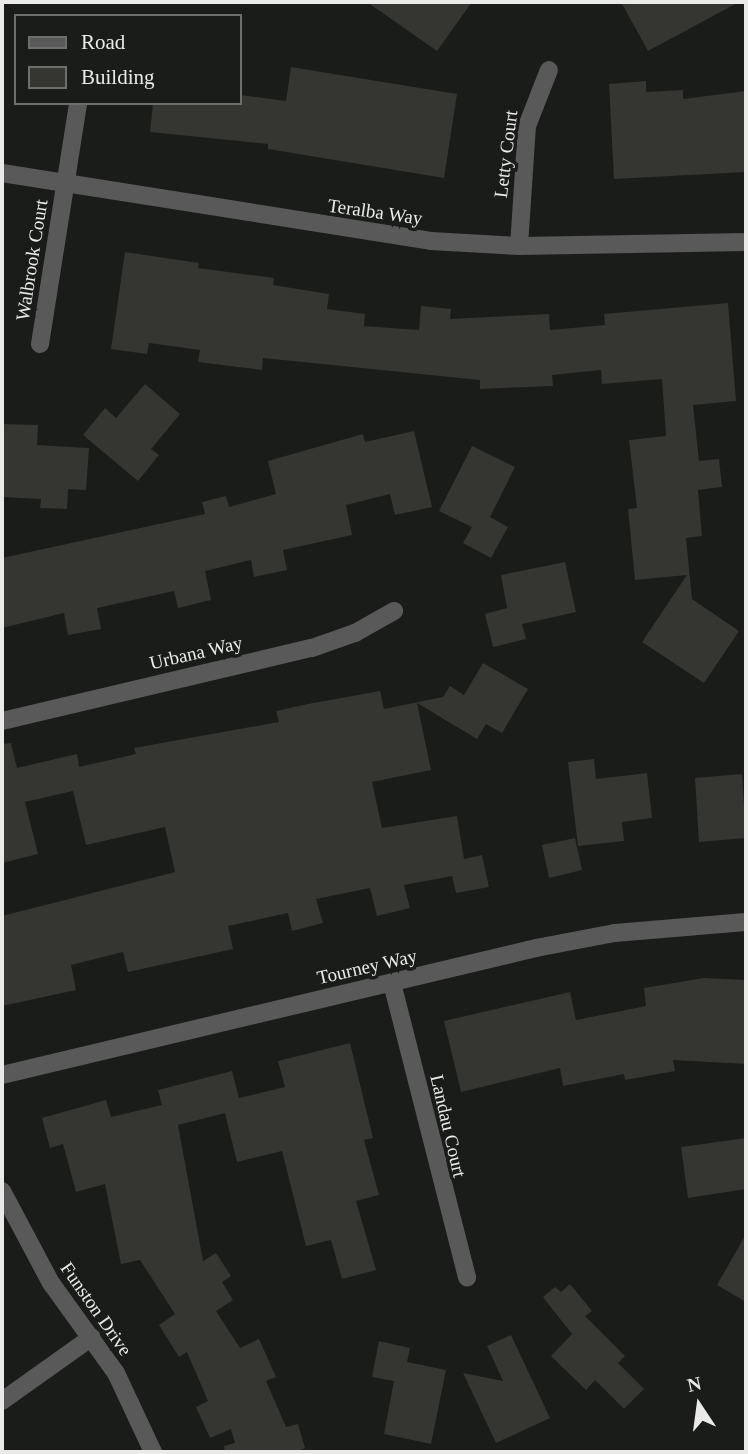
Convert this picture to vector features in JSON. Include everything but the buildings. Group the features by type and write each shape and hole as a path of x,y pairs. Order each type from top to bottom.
{"street":[{"name":"Letty Court","path":"519,246 527,126 549,70"},
{"name":"Walbrook Court","path":"40,344 78,105"},
{"name":"Teralba Way","path":"2,173 339,229 519,246 746,242"},
{"name":"Urbana Way","path":"2,721 312,648 355,633 394,611"},
{"name":"Tourney Way","path":"2,1075 615,933 746,922"},
{"name":"Landau Court","path":"392,983 467,1278"},
{"name":"Funston Drive","path":"2,1191 51,1283 92,1337 139,1413 153,1452"},
{"path":"2,1401 92,1337"}]}
